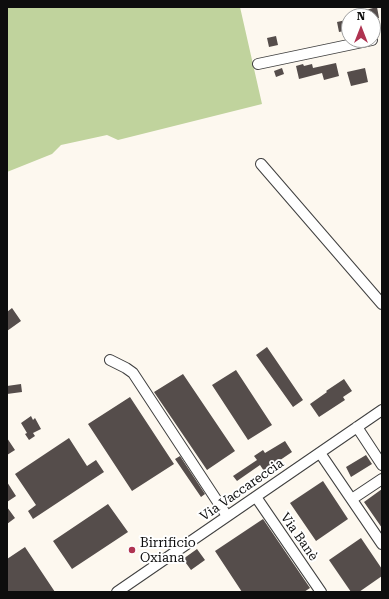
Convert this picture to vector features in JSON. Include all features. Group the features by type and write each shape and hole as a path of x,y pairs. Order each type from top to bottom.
{"street":[{"path":"258,64 341,47"},
{"path":"261,164 382,304"},
{"path":"110,360 126,368 132,373 227,516"},
{"name":"Via Vaccareccia","path":"117,592 382,410"},
{"path":"357,427 382,465"},
{"path":"320,453 382,544"},
{"path":"352,499 382,479"},
{"name":"Via Banè","path":"256,497 322,592"}],"green space":[{"path":"7,7 240,7 262,104 118,140 107,135 61,145 52,154 7,172"}],"building":[{"path":"341,21 341,32 339,32 337,22"},
{"path":"276,36 278,45 269,47 267,38"},
{"path":"336,63 339,76 324,80 322,73 299,79 296,66 312,64 313,68"},
{"path":"282,68 284,74 276,77 274,71"},
{"path":"365,68 368,82 351,86 347,72"},
{"path":"12,308 21,321 7,331 7,312"},
{"path":"267,347 303,400 293,407 256,355"},
{"path":"236,370 272,425 248,440 212,385"},
{"path":"183,374 235,451 207,470 154,392"},
{"path":"344,379 352,391 343,397 345,400 319,417 310,404"},
{"path":"21,384 22,392 7,394 7,386"},
{"path":"130,397 174,464 132,491 88,424"},
{"path":"31,416 33,420 35,418 41,429 33,433 35,436 29,440 21,423"},
{"path":"7,438 15,450 7,455"},
{"path":"69,438 87,466 96,460 104,472 33,519 28,511 36,505 15,474"},
{"path":"285,441 292,452 264,471 260,465 237,481 233,476 257,460 254,456 263,450 265,453"},
{"path":"366,455 372,464 351,477 346,467"},
{"path":"180,456 205,494 201,497 175,459"},
{"path":"323,481 348,519 316,541 290,503"},
{"path":"7,482 16,496 7,502"},
{"path":"382,489 382,528 364,502"},
{"path":"108,504 128,532 72,569 53,541"},
{"path":"7,507 15,518 7,524"},
{"path":"263,519 310,588 304,592 242,592 215,551"},
{"path":"361,538 382,569 382,576 359,592 351,592 329,560"},
{"path":"25,547 55,592 7,592 7,559"},
{"path":"197,549 205,560 191,570 183,559"}],"place":[{"name":"Birrificio Oxiana","path":"132,550"}]}
